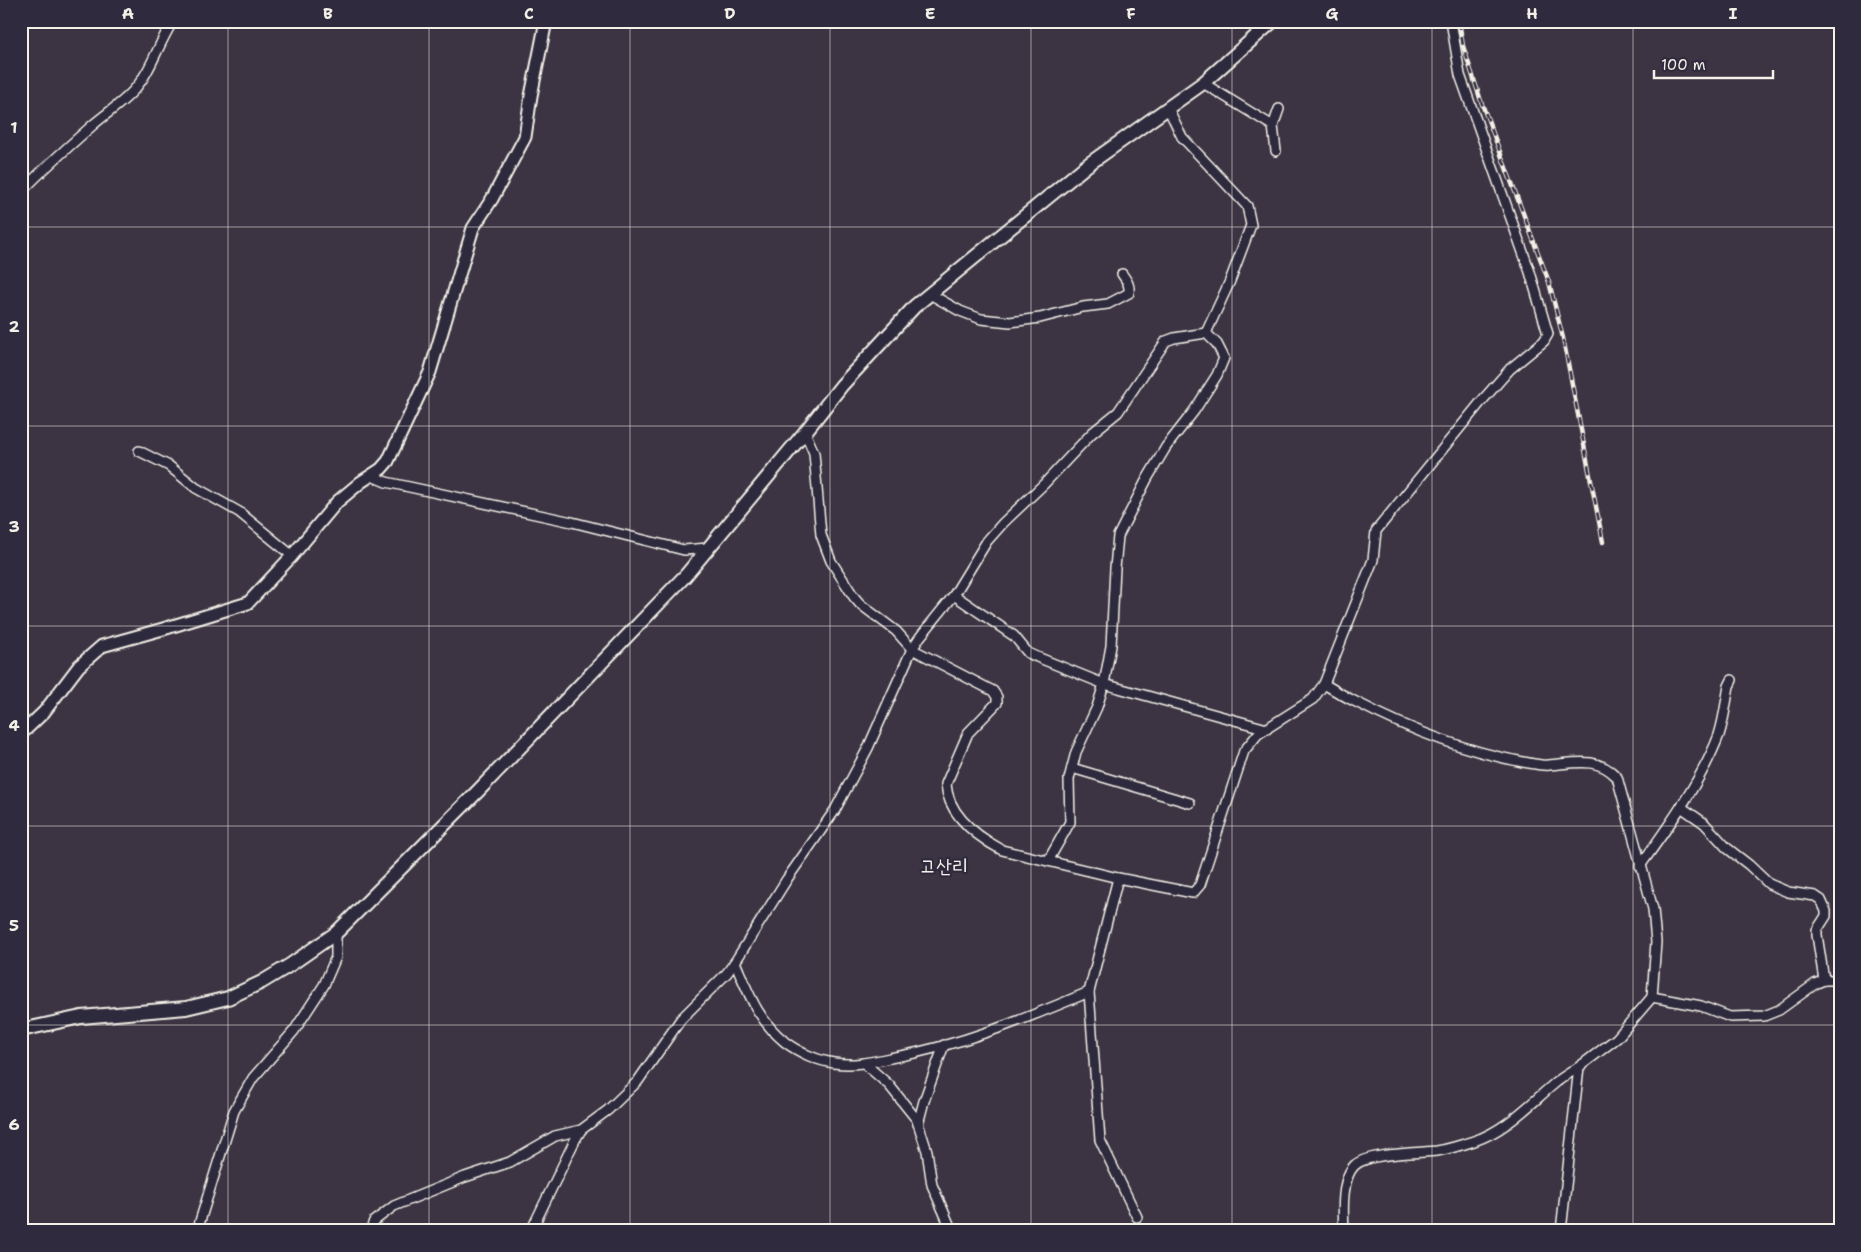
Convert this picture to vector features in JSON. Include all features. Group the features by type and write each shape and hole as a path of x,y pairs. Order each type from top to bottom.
{"main road":[{"path":"21,1030 81,1017 186,1008 228,998 262,982 336,933 686,575 842,385 916,306 1086,166 1203,83 1273,21"}],"street":[{"path":"21,192 94,124 132,92 146,74 172,21"},
{"path":"21,734 44,712 79,666 102,646 163,630 248,603 291,557 337,502 361,482 372,476 388,461 426,381 473,228 492,199 525,137 546,21"},
{"path":"805,432 814,453 821,535 831,560 860,604 896,631 912,649 994,691 997,697 997,703 968,733 946,784 946,791 959,817 985,841 1002,850 1118,878 1193,893 1197,890 1244,751 1258,734 1314,699 1324,684 1373,560 1376,531 1480,403 1510,369 1544,341 1548,334 1530,272 1460,75 1451,21"},
{"path":"1203,83 1273,126"},
{"path":"1168,108 1182,137 1247,206 1250,214 1251,225 1230,281 1206,333"},
{"path":"1276,151 1273,126 1280,109"},
{"path":"930,294 960,311 981,320 1010,322 1040,318 1083,307 1108,304 1129,293 1128,281 1122,274"},
{"path":"532,1231 574,1140 581,1130 608,1110 638,1081 681,1019 727,973 735,962 787,879 835,810 868,748 912,649 954,595 987,541 1003,523 1051,478 1092,433 1118,412 1166,341 1206,333"},
{"path":"1048,861 1070,822 1069,779 1076,752 1097,707 1104,684 1111,646 1114,568 1118,536 1138,495 1166,447 1194,412 1217,375 1224,358 1217,344 1206,333"},
{"path":"139,451 169,466 196,488 239,512 289,552 291,557"},
{"path":"372,476 386,482 572,522 684,550 708,548"},
{"path":"954,595 1014,636 1028,653 1104,684 1267,729"},
{"path":"1640,866 1680,807 1719,734 1729,686 1732,680"},
{"path":"1324,684 1390,719 1468,750 1541,765 1586,762 1605,766 1617,777 1624,799 1640,866 1653,909 1656,942 1652,997 1617,1038 1556,1082 1509,1122 1476,1140 1438,1150 1374,1158 1360,1162 1348,1175 1345,1189 1344,1231"},
{"path":"1072,768 1190,803"},
{"path":"1680,807 1704,823 1727,848 1769,884 1788,892 1815,896 1821,900 1826,916 1817,930 1817,935 1824,980"},
{"path":"1118,878 1089,992 1100,1140 1137,1217"},
{"path":"197,1231 234,1111 253,1078 294,1031 324,985 336,957 336,933"},
{"path":"735,962 748,996 757,1011 772,1029 785,1041 811,1056 832,1063 864,1063 917,1053 1012,1024 1089,992"},
{"path":"1652,997 1701,1006 1730,1017 1764,1016 1779,1010 1805,990 1824,980 1840,980"},
{"path":"918,1124 944,1045"},
{"path":"864,1063 889,1085 912,1112 927,1151 932,1185 952,1231"},
{"path":"1561,1231 1579,1067"},
{"path":"370,1231 374,1222 394,1206 465,1177 510,1162 554,1136 581,1130"}],"railway":[{"path":"1459,21 1463,46 1482,104 1549,282 1563,338 1603,542"}],"district":[{"name":"고산리","path":"944,866"}]}
